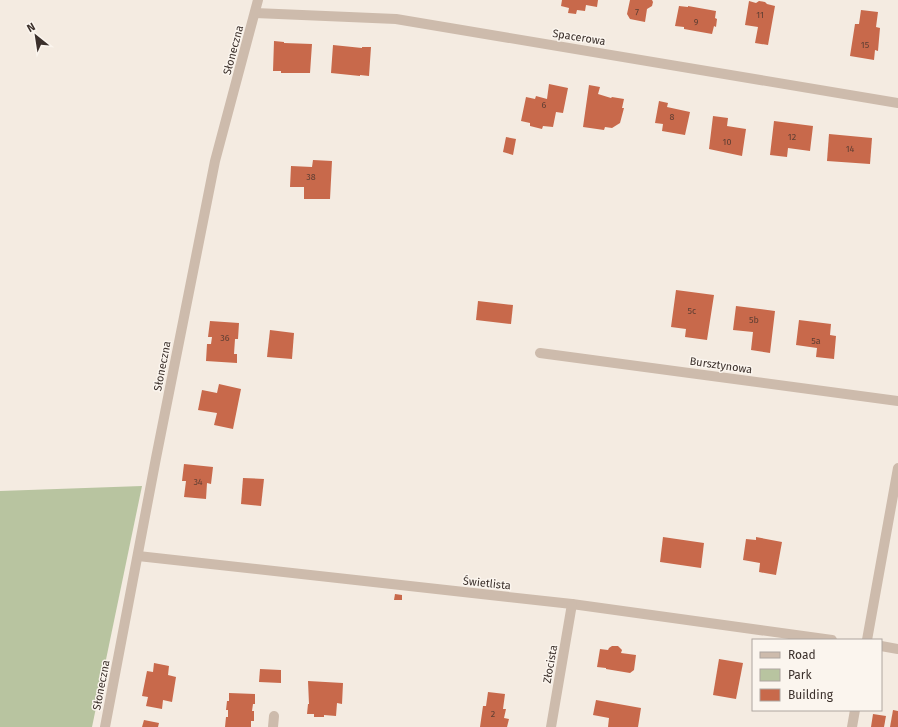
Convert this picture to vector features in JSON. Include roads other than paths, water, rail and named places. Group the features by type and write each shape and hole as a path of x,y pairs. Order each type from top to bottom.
{"street":[{"name":"Słoneczna","path":"105,727 215,161 258,0"},
{"name":"Spacerowa","path":"255,13 396,19 898,102"},
{"name":"Bursztynowa","path":"540,353 898,401"},
{"path":"867,639 898,468"},
{"name":"Świetlista","path":"138,556 572,604 825,639"},
{"name":"Złocista","path":"551,727 572,604"},
{"path":"882,646 898,649"},
{"path":"852,727 855,711"},
{"path":"273,727 274,716"}]}
